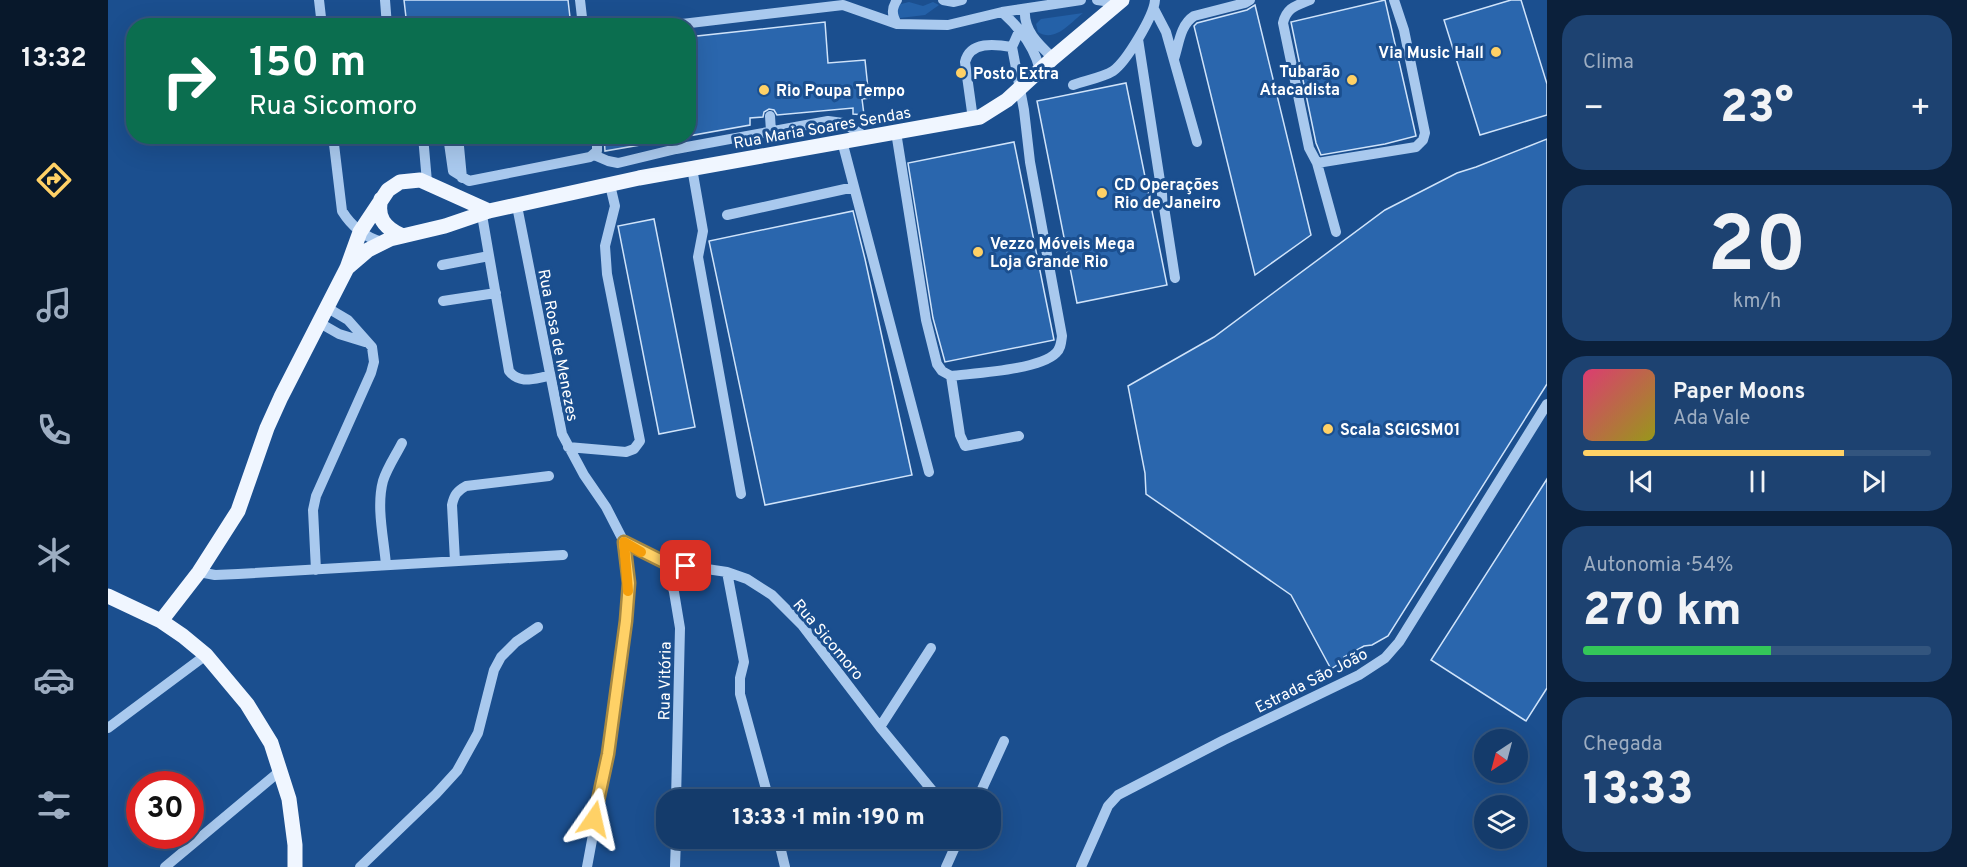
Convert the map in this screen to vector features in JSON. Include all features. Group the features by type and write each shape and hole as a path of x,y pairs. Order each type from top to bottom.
{"main road":[{"name":"Rua Maria Soares Sendas","path":"347,268 368,250 401,235 445,226 485,213 692,168 973,119 999,107 1120,1"},
{"name":"Rua Maria Soares Sendas","path":"161,621 199,572 238,511 267,428 347,268 360,232 388,190 402,181 427,182 485,213"},
{"path":"445,190 454,208 453,217 445,226"},
{"path":"381,199 379,210 382,220 391,230 401,235"},
{"path":"108,596 161,621 183,636 206,655 247,704 271,743 289,799 293,822 295,867"}],"street":[{"path":"319,0 321,18"},
{"path":"385,0 386,18"},
{"path":"580,0 582,18"},
{"path":"696,22 843,5 858,0"},
{"path":"897,0 892,16 897,24"},
{"path":"943,0 954,2 962,0"},
{"path":"843,5 897,24 948,24 1002,12 1081,0"},
{"path":"1097,0 1120,1"},
{"path":"1174,61 1183,28 1188,20 1194,16 1250,0"},
{"path":"1310,0 1290,9 1285,14 1283,23 1309,148 1317,163 1336,232"},
{"path":"1317,163 1416,147 1424,140 1425,133 1404,30 1394,0"},
{"path":"1154,4 1166,32 1197,142"},
{"path":"1073,85 1113,71 1138,39 1154,4"},
{"path":"1025,9 1026,27 1053,58"},
{"path":"1002,12 1020,29 1036,56 1040,70"},
{"path":"896,132 926,320 937,364 942,371 951,376 1027,366 1055,355 1061,347 1062,336 1030,162 1012,47 1020,29"},
{"path":"1138,39 1175,278"},
{"path":"973,119 965,62 967,54 972,49 993,44 1012,47"},
{"path":"770,116 771,131"},
{"path":"594,155 618,163 676,149 828,121 843,123 866,137"},
{"path":"842,141 929,472"},
{"path":"334,144 342,211 360,232 382,243"},
{"path":"424,144 427,182"},
{"path":"449,144 453,171 469,182 590,157 594,155 598,144"},
{"path":"459,144 462,178"},
{"path":"692,168 703,231 698,257 741,494"},
{"path":"568,447 626,452 634,449 640,441 607,274 605,246 615,206 610,185"},
{"path":"727,215 854,187"},
{"name":"Rua Rosa de Menezes","path":"517,206 562,434 584,476 606,507 624,542 629,583 608,754 587,867"},
{"path":"485,213 489,256 509,371 519,380 549,376"},
{"path":"442,265 489,256"},
{"path":"443,301 496,293"},
{"path":"316,570 313,510 316,496 374,362 372,347 348,320 326,307"},
{"path":"318,322 339,334 366,342"},
{"path":"951,376 960,435 965,446 1019,436"},
{"name":"Estrada São João","path":"1081,867 1108,806 1118,795 1224,740 1359,675 1385,658 1399,642 1547,404"},
{"path":"387,566 382,488 384,479 402,443"},
{"path":"455,561 452,505 453,497 458,490 466,486 549,476"},
{"name":"Rua Sicomoro","path":"624,542 666,563 727,572 747,579 771,595 802,625 931,789"},
{"path":"199,572 215,575 563,555"},
{"name":"Rua Vitória","path":"666,563 680,628 676,789"},
{"path":"727,572 744,662 740,678 740,694 766,789"},
{"path":"360,867 373,862 457,771 478,733 494,669 501,657 516,642 538,627"},
{"path":"880,727 931,648"},
{"path":"108,728 206,655"},
{"path":"982,789 1004,741"},
{"path":"165,867 280,771"},
{"path":"675,867 676,849"},
{"path":"781,849 785,867"},
{"path":"946,867 954,849"}],"shaded area":[{"path":"909,2 923,6 933,2 939,5 925,15 900,18 895,9 897,5"},
{"path":"1083,13 1056,33 1044,35 1038,32 1036,24 1041,19"}],"building":[{"path":"404,0 568,0 570,18 406,18"},
{"name":"Tubarão Atacadista","path":"1385,0 1416,136 1321,155 1316,143 1291,22"},
{"name":"Via Music Hall","path":"1511,0 1521,0 1547,84 1547,115 1480,135 1444,20"},
{"path":"1255,5 1311,235 1255,275 1194,26 1197,23 1247,10"},
{"name":"Rio Poupa Tempo","path":"825,22 828,63 865,60 869,98 862,99 864,115 853,114 853,108 777,115 774,110 769,109 764,112 763,117 750,118 750,125 696,135 696,36"},
{"name":"CD Operações Rio de Janeiro","path":"1126,83 1167,285 1077,303 1037,101"},
{"name":"Scala SGIGSM01","path":"1547,139 1547,384 1388,636 1344,657 1343,661 1331,669 1291,595 1146,494 1145,473 1128,386 1214,337 1385,210 1457,173"},
{"name":"Vezzo Móveis Mega Loja Grande Rio","path":"1014,142 1054,340 945,362 933,318 908,163"},
{"path":"605,144 645,144 605,151"},
{"path":"853,211 912,475 765,505 709,241"},
{"path":"654,219 695,427 659,434 618,226"},
{"path":"1547,479 1547,688 1526,721 1431,660"}],"slow traffic":[{"path":"628,591 624,542 641,552"}],"place":[{"name":"Via Music Hall","path":"1496,52"},
{"name":"Posto Extra","path":"961,73"},
{"name":"Tubarão Atacadista","path":"1352,80"},
{"name":"Rio Poupa Tempo","path":"764,90"},
{"name":"CD Operações Rio de Janeiro","path":"1102,193"},
{"name":"Vezzo Móveis Mega Loja Grande Rio","path":"978,252"},
{"name":"Scala SGIGSM01","path":"1328,429"}],"route":[{"path":"594,819 608,754 626,621 629,583 624,542 666,563 686,566"}]}
